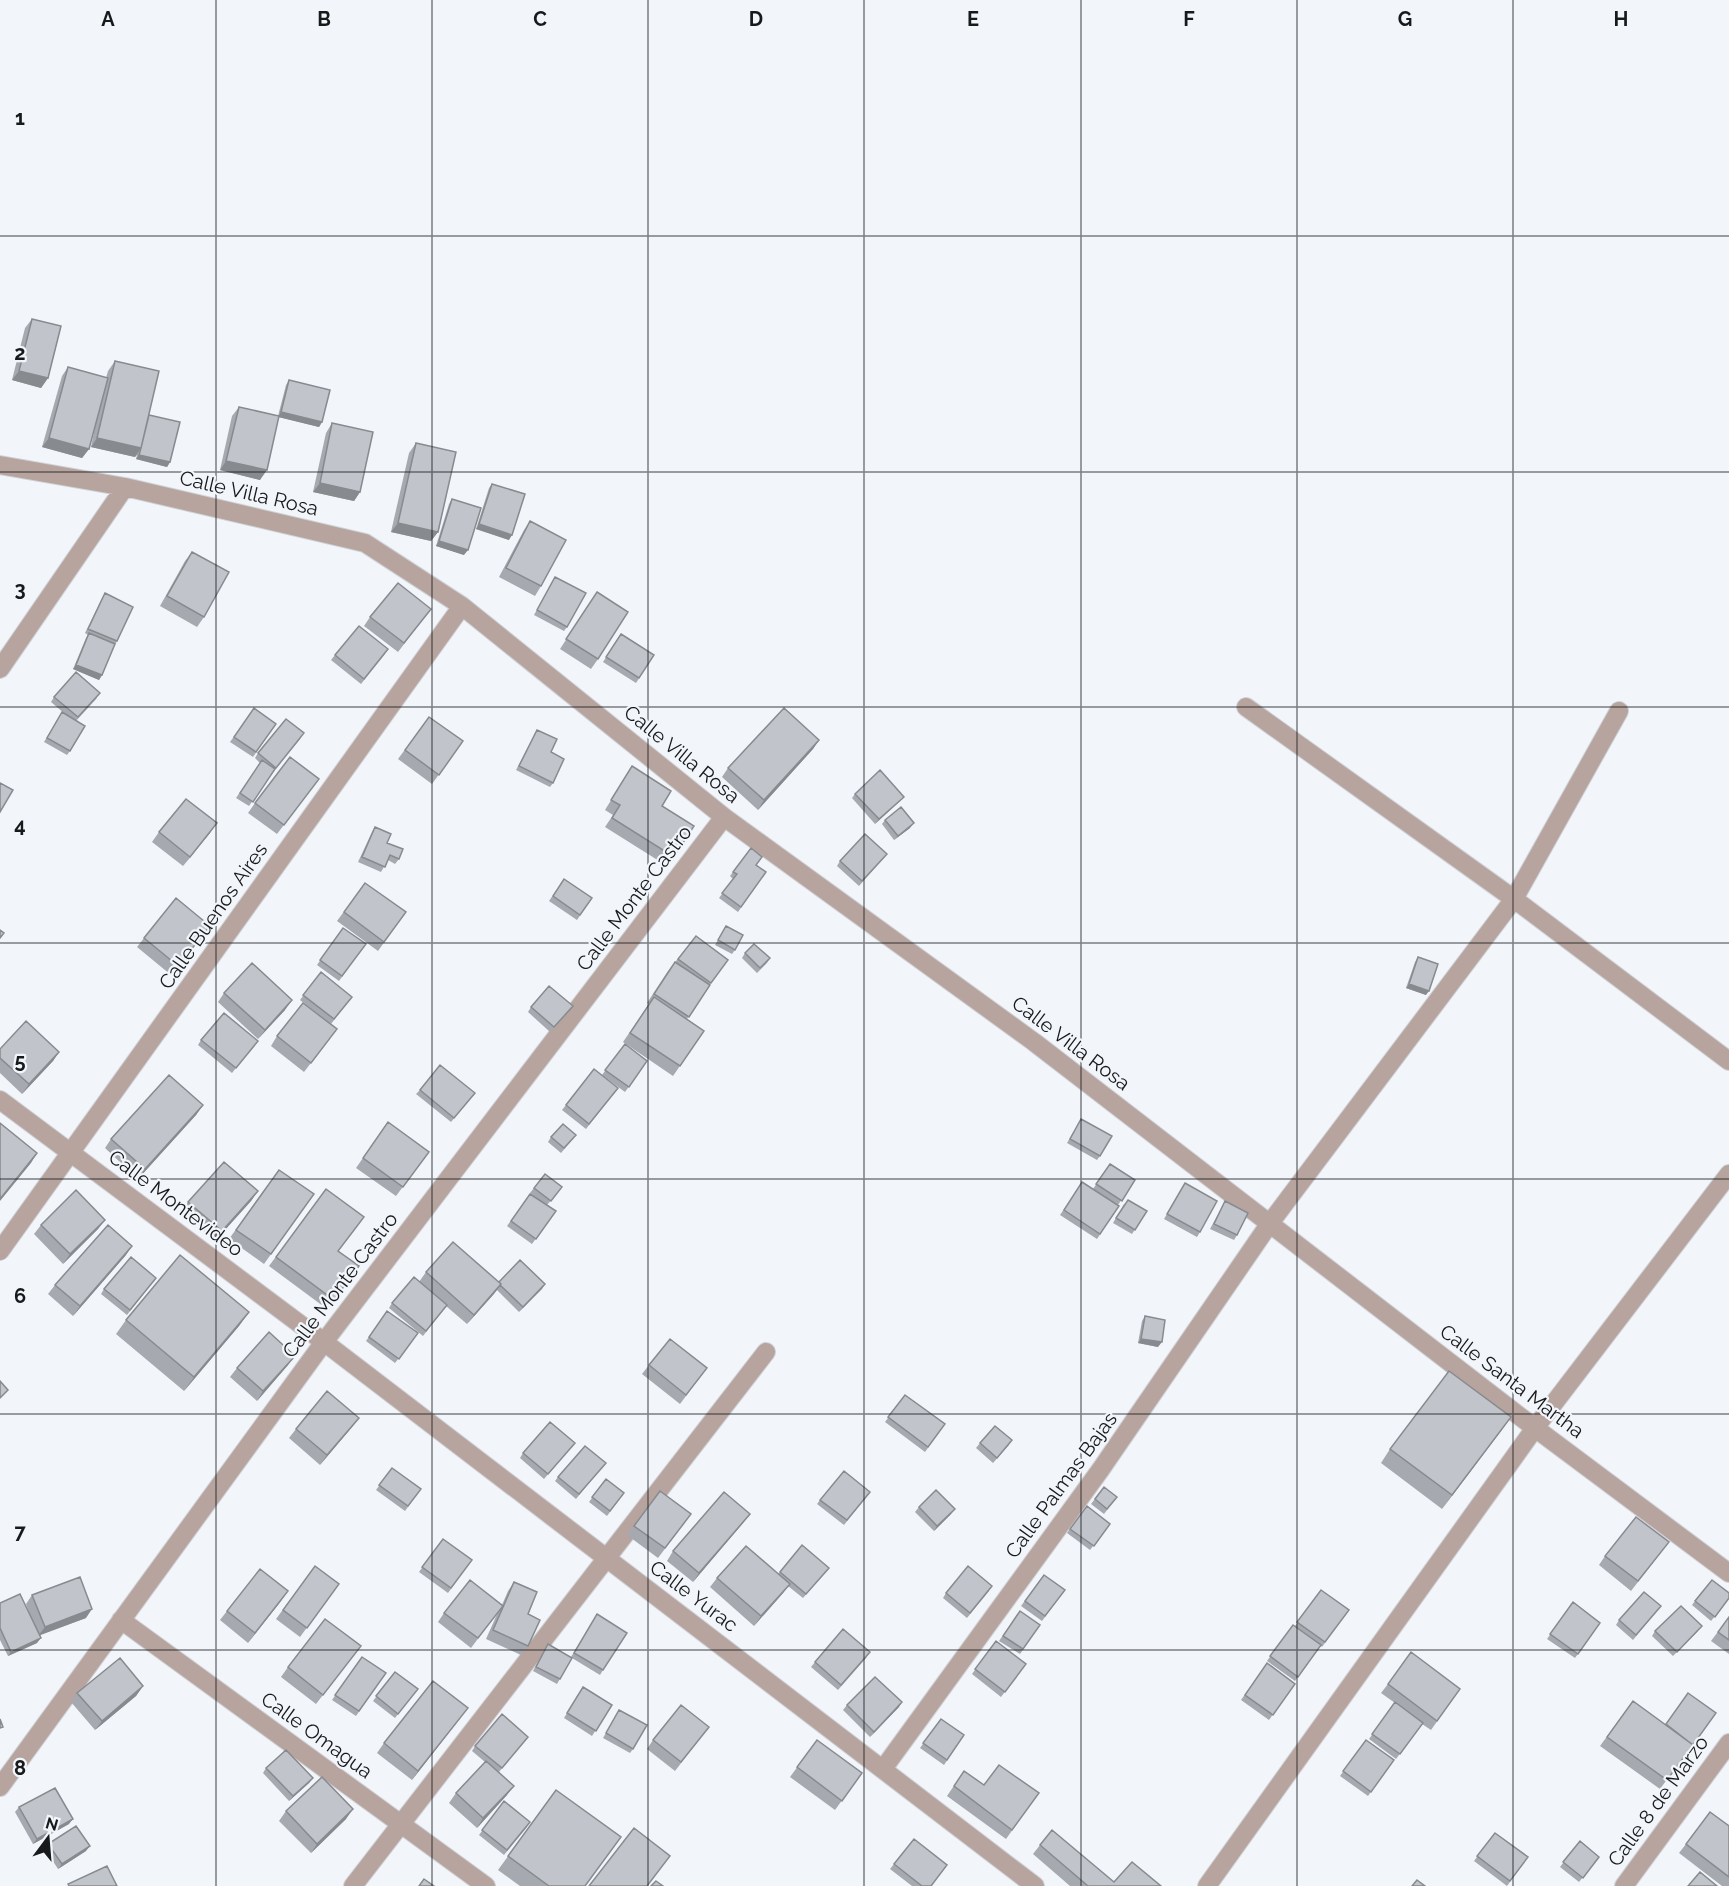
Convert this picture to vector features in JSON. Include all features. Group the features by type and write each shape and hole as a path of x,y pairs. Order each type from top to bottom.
{"street":[{"name":"Calle Villa Rosa","path":"0,465 125,487 366,543 462,606 724,817 1034,1042 1270,1223"},
{"path":"0,669 125,487"},
{"name":"Calle Buenos Aires","path":"0,1251 72,1154 462,606"},
{"path":"1246,708 1514,898 1729,1060"},
{"name":"Calle Palmas Bajas","path":"883,1769 1101,1470 1270,1223 1514,898 1619,711"},
{"name":"Calle Monte Castro","path":"0,1787 324,1342 724,817"},
{"name":"Calle Montevideo","path":"0,1100 324,1342"},
{"path":"1207,1886 1535,1428 1729,1174"},
{"name":"Calle Santa Martha","path":"1270,1223 1535,1428 1729,1573"},
{"name":"Calle Yurac","path":"324,1342 1035,1886"},
{"path":"353,1886 766,1352"},
{"name":"Calle Omagua","path":"121,1620 486,1886"},
{"name":"Calle 8 de Marzo","path":"1624,1886 1729,1743"}],"building":[{"path":"32,319 61,326 48,378 19,371"},
{"path":"115,361 159,371 141,448 97,438"},
{"path":"68,367 108,378 89,449 49,438"},
{"path":"289,380 330,390 322,422 281,412"},
{"path":"239,407 279,416 267,470 226,461"},
{"path":"149,415 180,422 170,462 139,455"},
{"path":"332,423 373,432 360,492 320,483"},
{"path":"416,443 456,452 438,532 398,523"},
{"path":"492,484 525,494 512,535 479,524"},
{"path":"452,499 481,508 468,550 439,541"},
{"path":"530,521 566,540 541,586 506,568"},
{"path":"192,552 229,572 204,617 167,596"},
{"path":"555,577 586,593 567,627 537,610"},
{"path":"398,583 431,609 404,643 370,617"},
{"path":"597,592 628,612 598,659 566,639"},
{"path":"105,593 133,607 117,641 88,629"},
{"path":"359,626 388,649 364,679 335,655"},
{"path":"89,633 115,644 102,675 76,665"},
{"path":"621,634 654,655 639,678 606,657"},
{"path":"76,672 100,693 78,717 54,697"},
{"path":"254,708 276,724 256,752 234,737"},
{"path":"784,708 819,740 764,800 728,768"},
{"path":"62,712 85,726 70,751 47,738"},
{"path":"429,717 463,741 439,775 405,750"},
{"path":"286,719 304,733 276,768 258,753"},
{"path":"537,730 557,739 551,752 564,759 553,783 519,766"},
{"path":"290,757 319,779 284,825 255,803"},
{"path":"262,760 275,769 253,802 240,793"},
{"path":"632,766 671,791 662,806 694,826 674,857 612,818 620,805 611,800"},
{"path":"880,770 904,797 879,819 855,794"},
{"path":"0,783 13,790 0,812"},
{"path":"186,799 217,823 190,857 159,832"},
{"path":"901,807 914,823 898,836 885,820"},
{"path":"375,827 391,834 387,843 403,849 399,859 390,855 385,867 362,857"},
{"path":"865,834 887,854 862,881 840,861"},
{"path":"751,848 762,857 756,865 766,872 741,907 722,893 737,874 733,872"},
{"path":"564,879 592,898 580,915 553,896"},
{"path":"365,883 406,912 384,942 344,912"},
{"path":"176,898 210,926 178,966 144,938"},
{"path":"726,926 743,935 735,950 718,940"},
{"path":"343,928 366,944 342,976 320,960"},
{"path":"696,936 728,960 711,983 678,959"},
{"path":"754,944 770,958 760,968 745,953"},
{"path":"1418,957 1438,964 1429,991 1409,984"},
{"path":"675,962 710,985 689,1017 654,994"},
{"path":"252,963 292,1000 265,1030 224,993"},
{"path":"321,972 352,997 334,1019 303,995"},
{"path":"549,986 573,1006 554,1027 531,1007"},
{"path":"654,997 704,1031 680,1066 630,1033"},
{"path":"303,1003 337,1029 311,1063 277,1036"},
{"path":"224,1013 258,1041 236,1068 201,1040"},
{"path":"26,1021 59,1052 29,1084 0,1058 0,1049"},
{"path":"625,1044 647,1061 629,1087 605,1070"},
{"path":"440,1065 475,1093 454,1118 420,1090"},
{"path":"594,1069 618,1088 589,1124 566,1105"},
{"path":"169,1075 203,1105 145,1169 111,1139"},
{"path":"1081,1119 1112,1136 1100,1156 1070,1139"},
{"path":"388,1122 429,1152 403,1187 363,1158"},
{"path":"0,1123 37,1153 0,1199"},
{"path":"563,1124 576,1135 564,1148 551,1137"},
{"path":"224,1162 258,1191 222,1231 188,1202"},
{"path":"1110,1164 1135,1180 1122,1201 1096,1184"},
{"path":"279,1170 314,1194 271,1254 236,1230"},
{"path":"545,1174 562,1187 551,1201 534,1188"},
{"path":"1082,1182 1119,1206 1100,1234 1064,1210"},
{"path":"1185,1183 1217,1201 1200,1232 1167,1214"},
{"path":"326,1189 364,1217 338,1251 359,1266 334,1300 276,1257"},
{"path":"76,1190 105,1220 70,1254 41,1225"},
{"path":"530,1194 556,1211 536,1239 511,1221"},
{"path":"1128,1200 1147,1211 1135,1230 1116,1218"},
{"path":"1225,1201 1248,1213 1237,1235 1214,1224"},
{"path":"108,1225 132,1246 80,1306 55,1285"},
{"path":"453,1242 501,1284 474,1315 426,1272"},
{"path":"180,1255 249,1312 194,1377 126,1320"},
{"path":"131,1257 156,1278 130,1310 104,1289"},
{"path":"520,1260 545,1284 523,1307 499,1282"},
{"path":"414,1277 447,1305 426,1331 392,1303"},
{"path":"387,1311 418,1333 399,1359 369,1337"},
{"path":"1145,1316 1165,1320 1162,1342 1141,1339"},
{"path":"269,1332 295,1356 263,1391 237,1368"},
{"path":"670,1339 707,1368 686,1395 649,1365"},
{"path":"1449,1371 1511,1417 1452,1495 1390,1449"},
{"path":"0,1381 8,1390 0,1398"},
{"path":"327,1391 359,1418 327,1455 296,1429"},
{"path":"905,1395 945,1424 928,1447 888,1417"},
{"path":"550,1422 575,1443 548,1474 523,1453"},
{"path":"995,1426 1012,1440 997,1458 980,1443"},
{"path":"585,1446 606,1463 579,1494 558,1477"},
{"path":"392,1468 421,1489 408,1506 379,1485"},
{"path":"844,1471 870,1492 847,1520 820,1500"},
{"path":"606,1479 624,1493 610,1511 592,1497"},
{"path":"1104,1487 1117,1497 1107,1509 1095,1499"},
{"path":"936,1490 955,1509 937,1526 919,1507"},
{"path":"660,1491 691,1514 665,1548 634,1526"},
{"path":"724,1492 750,1514 699,1573 673,1551"},
{"path":"1087,1506 1110,1524 1094,1546 1070,1529"},
{"path":"1636,1517 1669,1542 1638,1581 1605,1556"},
{"path":"443,1539 472,1560 451,1588 422,1567"},
{"path":"802,1545 829,1568 806,1594 780,1572"},
{"path":"746,1546 790,1584 761,1616 717,1578"},
{"path":"315,1566 339,1584 307,1628 283,1610"},
{"path":"968,1566 992,1586 970,1613 946,1593"},
{"path":"260,1569 288,1591 255,1633 227,1611"},
{"path":"1044,1575 1065,1590 1045,1616 1025,1601"},
{"path":"80,1577 92,1609 45,1627 32,1595"},
{"path":"470,1580 503,1606 478,1638 444,1613"},
{"path":"1712,1580 1729,1593 1729,1598 1715,1617 1695,1601"},
{"path":"514,1582 537,1592 528,1614 540,1620 528,1646 493,1630"},
{"path":"1321,1590 1349,1610 1325,1642 1297,1622"},
{"path":"1644,1592 1661,1606 1636,1635 1619,1620"},
{"path":"20,1594 41,1638 11,1652 0,1628 0,1603"},
{"path":"1573,1602 1600,1623 1578,1654 1550,1634"},
{"path":"1681,1606 1702,1626 1677,1652 1655,1631"},
{"path":"1020,1611 1040,1625 1023,1649 1003,1636"},
{"path":"597,1614 627,1633 603,1670 574,1653"},
{"path":"1729,1617 1729,1640 1718,1632"},
{"path":"325,1619 361,1646 323,1695 288,1667"},
{"path":"1293,1625 1321,1645 1298,1677 1270,1656"},
{"path":"843,1629 870,1652 841,1685 815,1662"},
{"path":"996,1641 1026,1664 1005,1692 975,1669"},
{"path":"548,1644 572,1658 560,1679 536,1667"},
{"path":"1411,1652 1460,1689 1437,1721 1388,1684"},
{"path":"362,1657 386,1673 359,1711 335,1695"},
{"path":"120,1658 143,1686 102,1721 77,1693"},
{"path":"1267,1663 1295,1684 1273,1715 1245,1695"},
{"path":"395,1672 418,1689 398,1714 376,1696"},
{"path":"875,1677 902,1702 874,1732 847,1705"},
{"path":"433,1681 468,1708 418,1771 384,1743"},
{"path":"583,1687 612,1705 596,1731 567,1713"},
{"path":"1688,1693 1716,1713 1693,1745 1666,1724"},
{"path":"1633,1701 1693,1745 1667,1780 1607,1737"},
{"path":"1395,1702 1423,1723 1400,1754 1372,1734"},
{"path":"681,1705 709,1727 681,1762 653,1740"},
{"path":"619,1710 647,1725 633,1749 606,1733"},
{"path":"502,1714 528,1737 502,1768 475,1746"},
{"path":"941,1719 964,1735 947,1760 923,1743"},
{"path":"817,1740 862,1773 842,1801 797,1767"},
{"path":"1366,1740 1394,1760 1371,1792 1343,1771"},
{"path":"286,1750 313,1778 293,1796 266,1768"},
{"path":"486,1761 514,1786 483,1818 456,1793"},
{"path":"999,1765 1039,1793 1012,1830 954,1786 964,1771 984,1785"},
{"path":"322,1777 353,1809 317,1844 286,1811"},
{"path":"55,1788 73,1819 37,1839 19,1807"},
{"path":"556,1790 621,1837 585,1886 549,1886 508,1856"},
{"path":"504,1801 530,1822 507,1850 482,1830"},
{"path":"1710,1812 1729,1826 1729,1877 1686,1844"},
{"path":"76,1826 90,1846 62,1864 48,1844"},
{"path":"634,1828 670,1856 647,1886 589,1886"},
{"path":"1052,1830 1114,1882 1132,1862 1161,1886 1088,1886 1040,1845"},
{"path":"1495,1833 1528,1857 1510,1881 1477,1856"},
{"path":"914,1839 947,1865 931,1886 922,1886 894,1864"},
{"path":"1580,1841 1599,1857 1583,1878 1563,1862"},
{"path":"107,1866 117,1886 69,1886 68,1884"},
{"path":"1700,1872 1717,1886 1688,1886"},
{"path":"424,1879 434,1886 419,1886"},
{"path":"1417,1880 1425,1886 1412,1886"},
{"path":"656,1881 663,1886 651,1886"}]}
